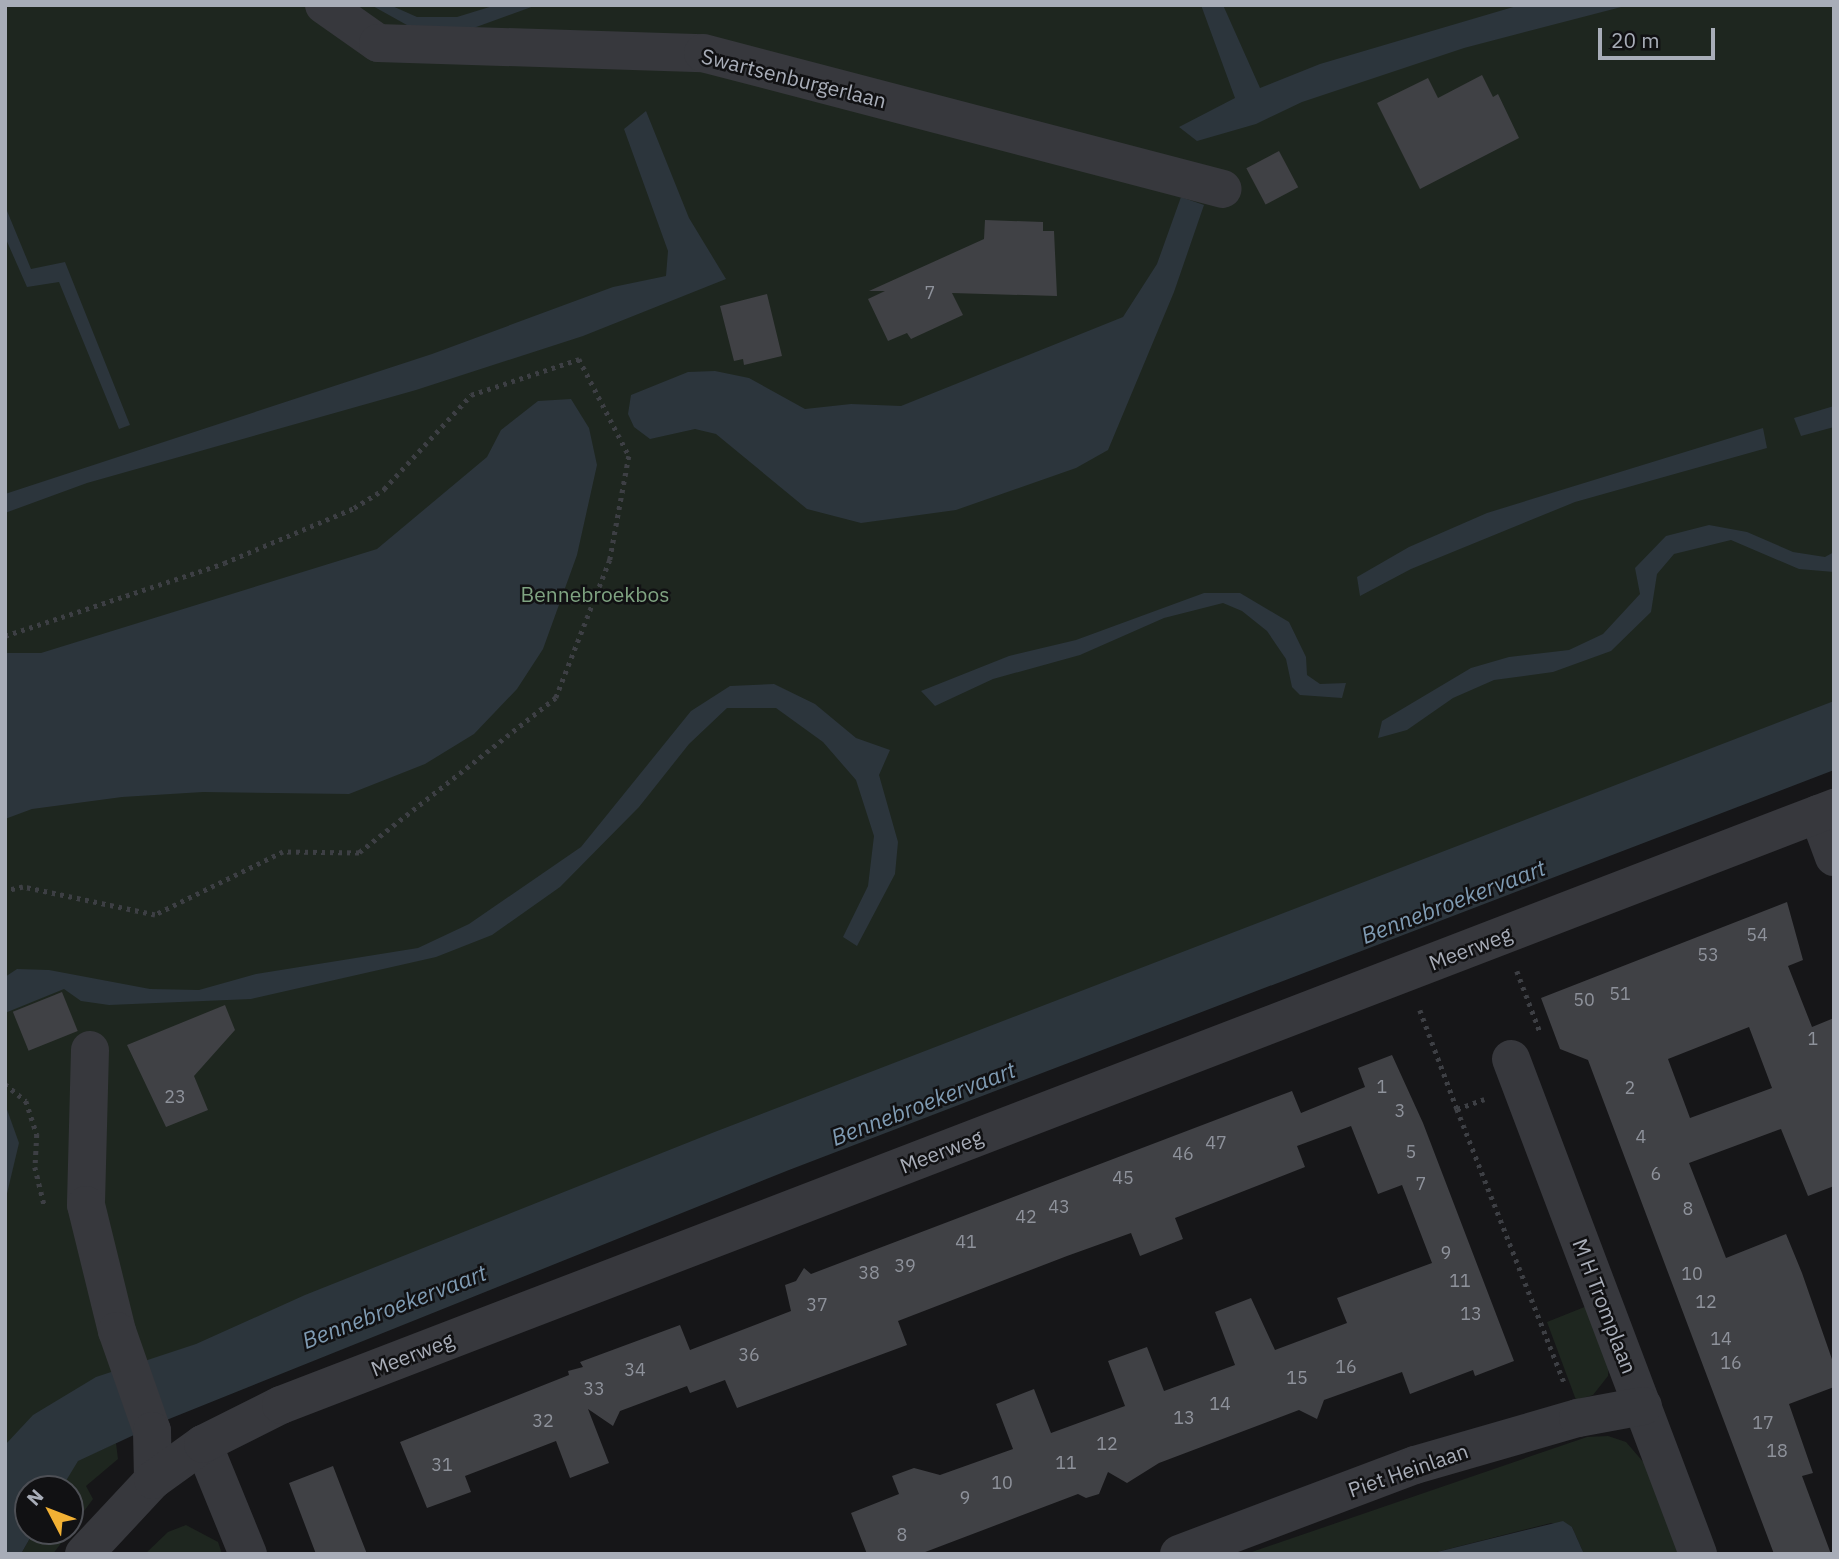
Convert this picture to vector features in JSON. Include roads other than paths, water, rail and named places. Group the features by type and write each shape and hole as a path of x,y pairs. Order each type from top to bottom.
{"street":[{"name":"Swartsenburgerlaan","path":"324,5 378,43 703,53 1223,188"},
{"path":"1826,811 1834,857"},
{"name":"Meerweg","path":"84,1554 153,1480 203,1444 281,1405 1826,811"},
{"path":"90,1050 86,1205 125,1352 152,1431 153,1480"},
{"name":"M H Tromplaan","path":"1515,1072 1698,1554"},
{"name":"Piet Heinlaan","path":"1179,1554 1415,1465 1578,1418 1643,1406"},
{"path":"203,1444 248,1554"}],"water":[{"path":"371,5 390,5 417,17 457,17 496,5 537,5 468,30 414,29"},
{"path":"1201,5 1223,5 1260,88 1320,64 1520,5 1629,5 1464,48 1302,102 1256,124 1197,141 1179,127 1235,98"},
{"path":"646,111 689,218 726,279 583,336 416,390 87,483 5,513 5,494 432,354 613,287 666,276 668,251 624,129"},
{"path":"1181,197 1204,205 1174,292 1108,450 1076,468 956,510 861,523 807,509 716,434 695,429 650,439 634,427 628,414 631,395 688,372 715,371 749,378 805,409 851,404 901,406 1123,317 1157,264"},
{"path":"5,206 31,269 65,262 130,425 119,429 59,282 27,287 5,237"},
{"path":"571,399 589,428 597,465 577,555 543,649 517,689 474,734 425,764 349,794 203,792 122,797 32,809 5,819 5,653 41,653 377,549 487,457 501,430 538,401"},
{"path":"1834,406 1834,427 1801,436 1794,418"},
{"path":"1763,428 1767,448 1575,502 1411,569 1360,596 1357,577 1409,547 1487,513"},
{"path":"1709,525 1747,532 1793,552 1825,557 1834,552 1834,572 1799,569 1731,540 1674,554 1657,574 1651,612 1611,651 1553,672 1494,680 1453,698 1407,730 1378,738 1382,721 1471,668 1509,657 1569,650 1603,634 1640,594 1635,568 1666,536"},
{"path":"1204,593 1240,593 1289,622 1306,657 1307,675 1320,684 1346,683 1342,698 1300,695 1292,687 1286,659 1267,631 1242,611 1223,603 1164,618 1080,655 993,679 935,706 921,691 1009,656 1076,640"},
{"path":"774,684 815,704 856,738 890,750 879,775 898,842 895,874 857,946 843,937 868,886 874,836 856,780 823,742 776,708 727,708 689,744 639,807 560,887 492,935 436,957 251,999 109,1005 81,1001 64,989 5,1013 5,977 17,969 49,970 150,989 199,990 256,974 418,948 469,924 581,847 691,711 730,686"},
{"name":"Bennebroekervaart","path":"1834,701 1834,770 789,1170 164,1421 78,1461 70,1475 14,1475 14,1545 26,1545 21,1554 5,1554 5,1445 33,1415 96,1377 196,1344 305,1295 712,1133"},
{"path":"5,1104 19,1143 5,1202"},
{"path":"1563,1521 1572,1527 1584,1554 1429,1554"}],"park label":[{"name":"Bennebroekbos","path":"595,594"}]}
